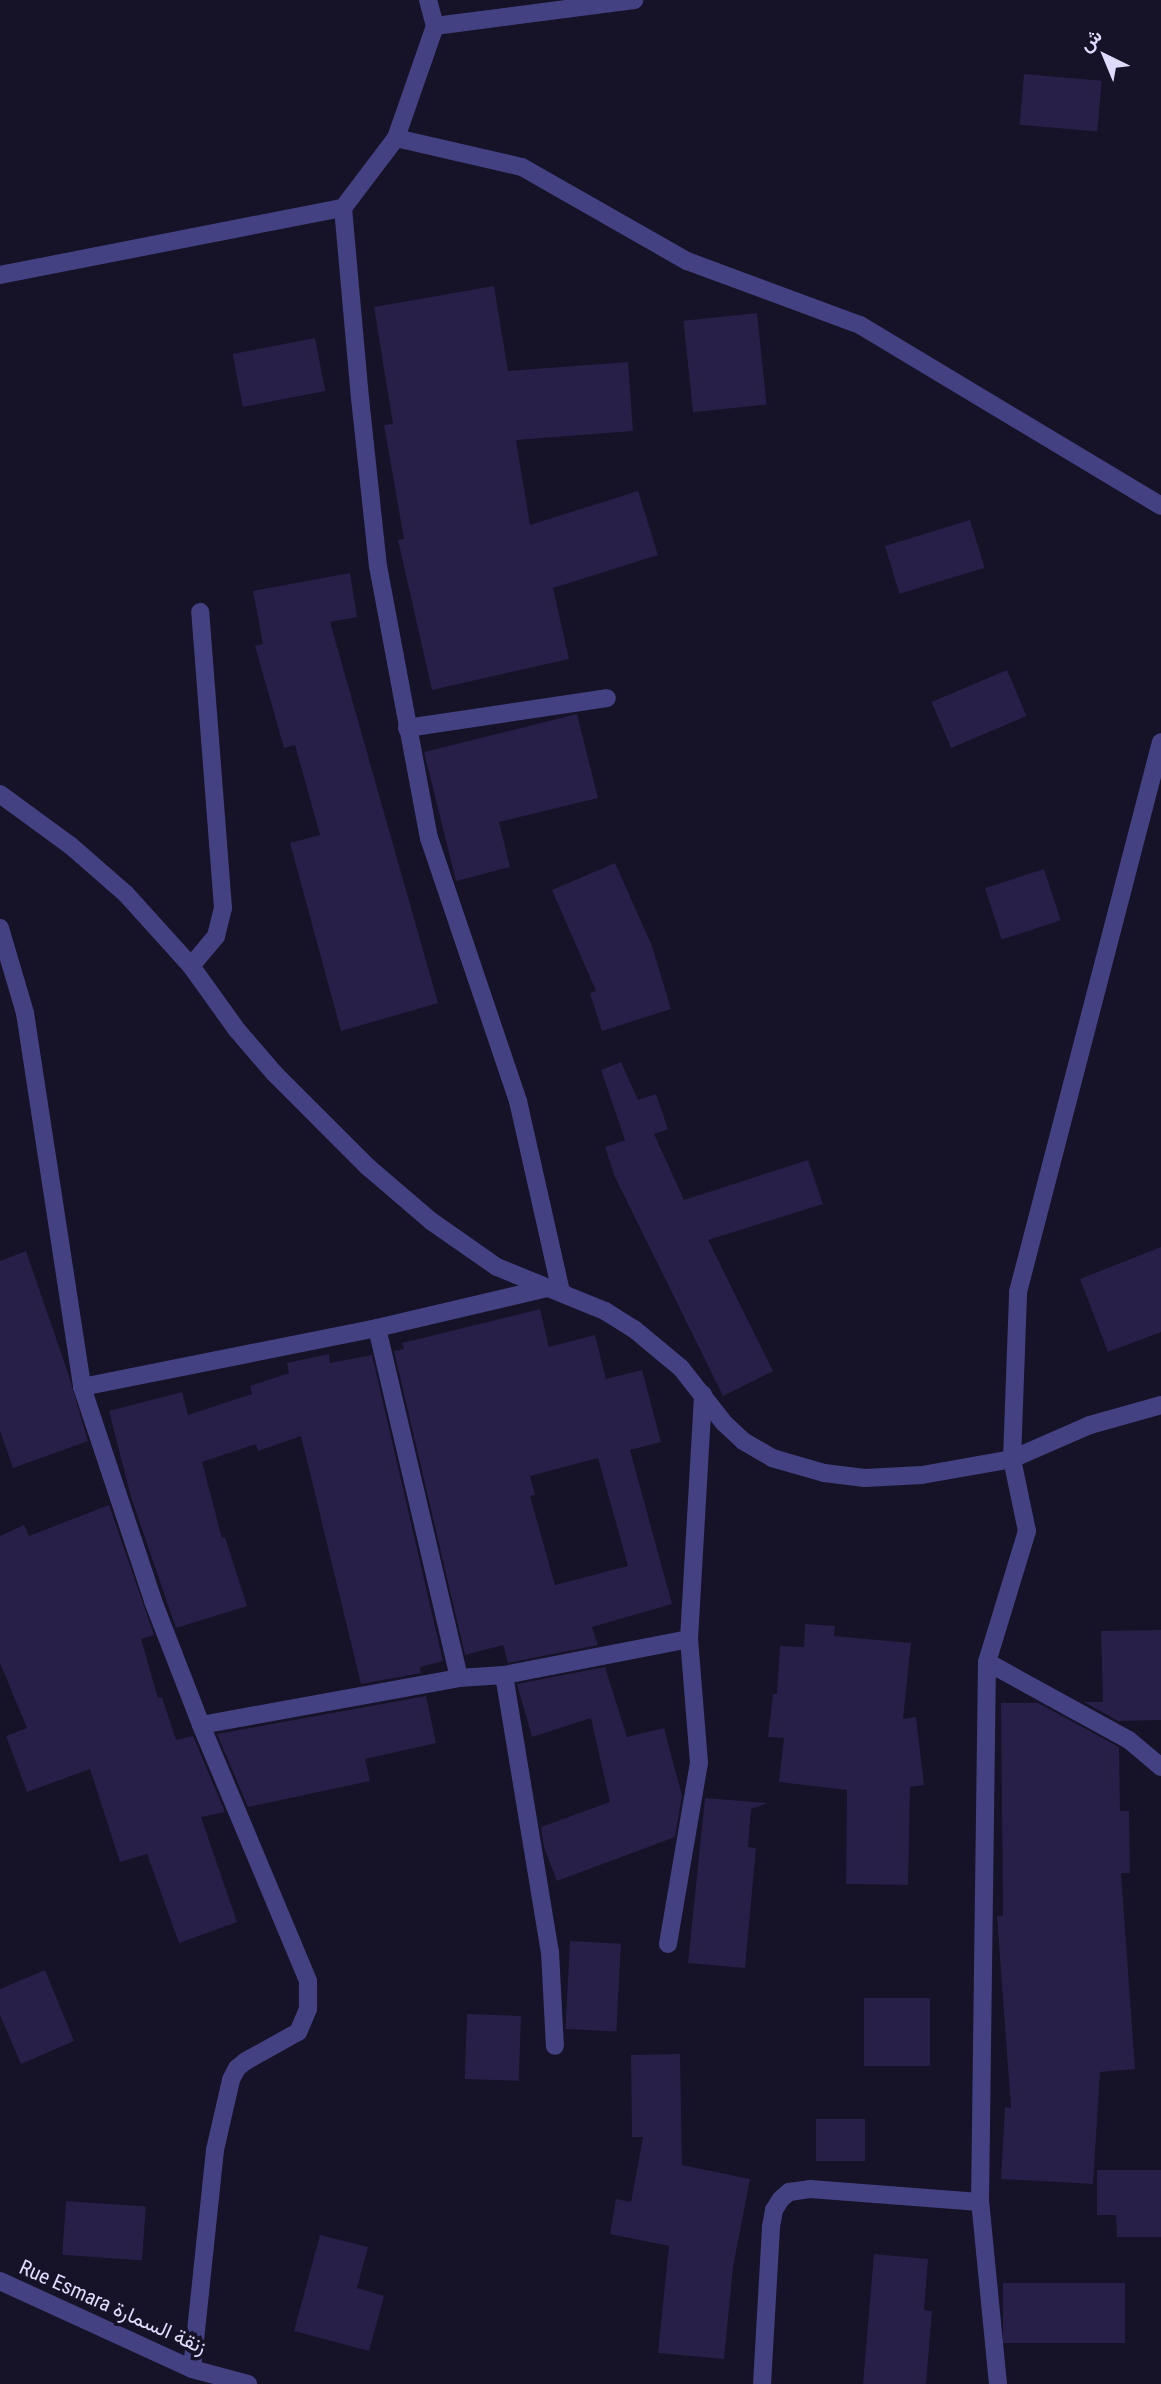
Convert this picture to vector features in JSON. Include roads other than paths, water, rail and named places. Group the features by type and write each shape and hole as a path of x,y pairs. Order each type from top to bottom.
{"street":[{"path":"0,275 343,208 396,138 435,26 428,0"},
{"path":"435,26 628,0"},
{"path":"396,138 522,167 687,261 860,325 1161,506"},
{"path":"343,208 378,566 407,728 429,838 518,1101 554,1290"},
{"path":"191,966 216,936 223,908 200,612"},
{"path":"407,728 607,698"},
{"path":"998,2384 980,2202 986,1662 1027,1531 1012,1458 1018,1292 1161,742"},
{"path":"0,794 71,846 126,894 191,966 237,1030 274,1073 368,1167 469,1250 497,1267 605,1311 634,1329 681,1367 724,1423 743,1441 772,1458 824,1473 865,1478 922,1475 1012,1458 1090,1425 1161,1405"},
{"path":"0,928 25,1013 82,1387 153,1601 201,1725 308,1981 307,2009 298,2032 246,2061 237,2068 231,2080 215,2150 192,2369"},
{"path":"82,1387 554,1290"},
{"path":"377,1328 459,1678"},
{"path":"668,1944 699,1763 689,1639 703,1394"},
{"path":"201,1725 459,1678 504,1675 689,1639"},
{"path":"986,1662 1129,1740 1161,1767"},
{"path":"504,1675 550,1952 555,2046"},
{"path":"762,2384 771,2227 775,2210 789,2192 810,2189 980,2202"},
{"name":"Rue Esmara زنقة السمارة","path":"0,2281 192,2369 248,2384"}]}
